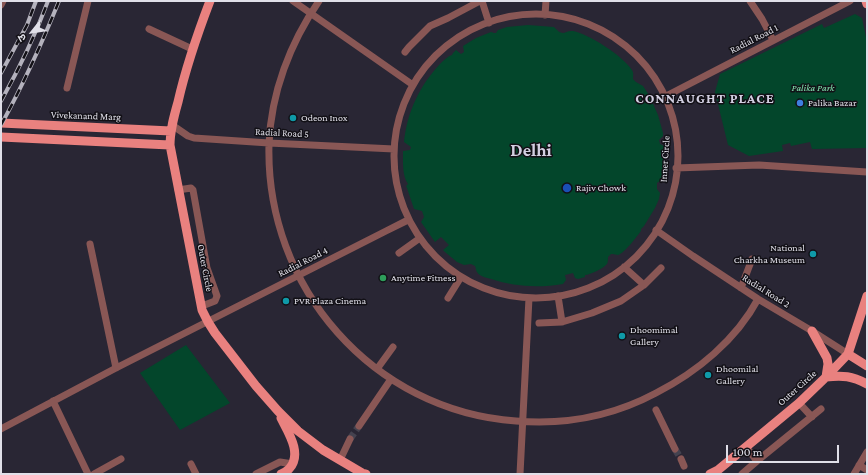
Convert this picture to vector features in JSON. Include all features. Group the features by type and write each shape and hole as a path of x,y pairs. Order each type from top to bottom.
{"main road":[{"name":"Outer Circle","path":"210,1 192,49 171,128 170,145 202,306 208,322 215,333 256,386 278,411 298,431 323,450 361,474"},
{"path":"5,124 4,137 170,145"},
{"name":"Vivekanand Marg","path":"5,124 171,128"},
{"name":"Outer Circle","path":"710,474 718,470 799,402 848,354 867,296"},
{"path":"812,331 827,358 828,364 826,377 851,377 867,384"},
{"path":"848,354 867,366"},
{"path":"278,411 294,448 295,456 288,470"}],"street":[{"path":"1,5 3,1"},
{"path":"67,88 88,1"},
{"path":"293,1 413,85"},
{"path":"319,1 310,13 296,40 282,72 277,93 269,143 270,173 275,210 285,245 308,294 328,322 351,347 375,368 391,379 420,396 452,409 486,417 503,420 535,422 565,421 594,416 623,407 658,392 690,373 724,343 746,319 758,299"},
{"path":"405,52 430,26 481,1 489,23"},
{"path":"545,15 546,1"},
{"path":"750,1 773,40"},
{"name":"Radial Road 1","path":"668,94 850,1"},
{"name":"Inner Circle","path":"545,15 566,17 586,22 604,30 642,58 668,94 674,115 677,138 674,185 666,210 656,230 637,256 608,279 589,288 550,298 529,298 498,293 471,283 441,261 428,248 408,220 399,192 394,164 396,132 404,105 413,85 426,67 441,51 461,36 489,23 517,16 545,15"},
{"path":"150,29 192,49"},
{"name":"Radial Road 5","path":"171,128 194,138 394,149"},
{"path":"676,168 759,165 867,172"},
{"path":"178,190 191,188 193,190 204,256 217,296 215,301 202,306"},
{"name":"Radial Road 4","path":"1,429 116,368 408,220"},
{"name":"Radial Road 2","path":"656,230 758,299 848,354"},
{"path":"400,253 420,238"},
{"path":"90,244 116,368"},
{"path":"192,259 204,256"},
{"path":"741,288 752,259"},
{"path":"624,267 644,285"},
{"path":"539,323 562,322 621,302 644,285 661,268"},
{"path":"448,298 461,277"},
{"path":"558,296 562,322"},
{"path":"520,474 529,298"},
{"path":"375,368 392,345"},
{"path":"359,426 391,379"},
{"path":"53,402 88,474"},
{"path":"799,402 812,417"},
{"path":"742,474 821,409"},
{"path":"656,410 675,449"},
{"path":"340,460 350,439"},
{"path":"746,447 757,461"},
{"path":"854,474 867,452"},
{"path":"94,474 121,459"},
{"path":"256,474 280,462 288,470"},
{"path":"191,464 196,474"},
{"path":"859,464 867,470"}],"green space":[{"name":"Palika Park","path":"855,14 862,18 867,42 867,148 812,149 810,142 791,146 790,143 782,145 783,151 749,156 728,145 715,92 720,74 822,24 824,28"},
{"path":"528,25 554,27 562,33 573,31 588,36 614,52 628,64 633,73 633,79 643,86 658,115 663,133 663,136 659,140 660,144 664,146 663,176 657,183 657,189 660,193 659,199 641,231 631,244 621,254 611,254 608,257 608,262 605,266 593,273 585,275 585,277 578,279 575,278 573,273 565,275 566,280 563,284 545,286 527,286 500,282 479,275 475,266 471,264 464,265 457,262 443,250 449,245 441,237 435,242 421,222 424,217 422,211 414,209 406,186 408,184 403,168 403,151 410,150 411,147 404,142 411,110 426,81 433,72 456,50 461,54 464,52 463,46 476,38 491,32 496,33 498,30 507,27"},
{"path":"186,345 230,403 180,430 140,373"}],"tunnel":[{"path":"350,439 359,426"},
{"path":"675,449 681,459"}],"railway":[{"path":"1,73 27,25 36,1"},
{"path":"1,101 38,27 48,1"},
{"path":"1,125 32,64 59,1"}],"place":[{"name":"Palika Bazar","path":"800,103"},
{"name":"Odeon Inox","path":"293,118"},
{"name":"Rajiv Chowk","path":"567,188"},
{"name":"National Charkha Museum","path":"813,254"},
{"name":"Anytime Fitness","path":"383,278"},
{"name":"PVR Plaza Cinema","path":"286,301"},
{"name":"Dhoomimal Gallery","path":"622,336"},
{"name":"Dhoomilal Gallery","path":"708,375"}],"district":[{"name":"CONNAUGHT PLACE","path":"705,99"},
{"name":"Delhi","path":"531,150"}]}
